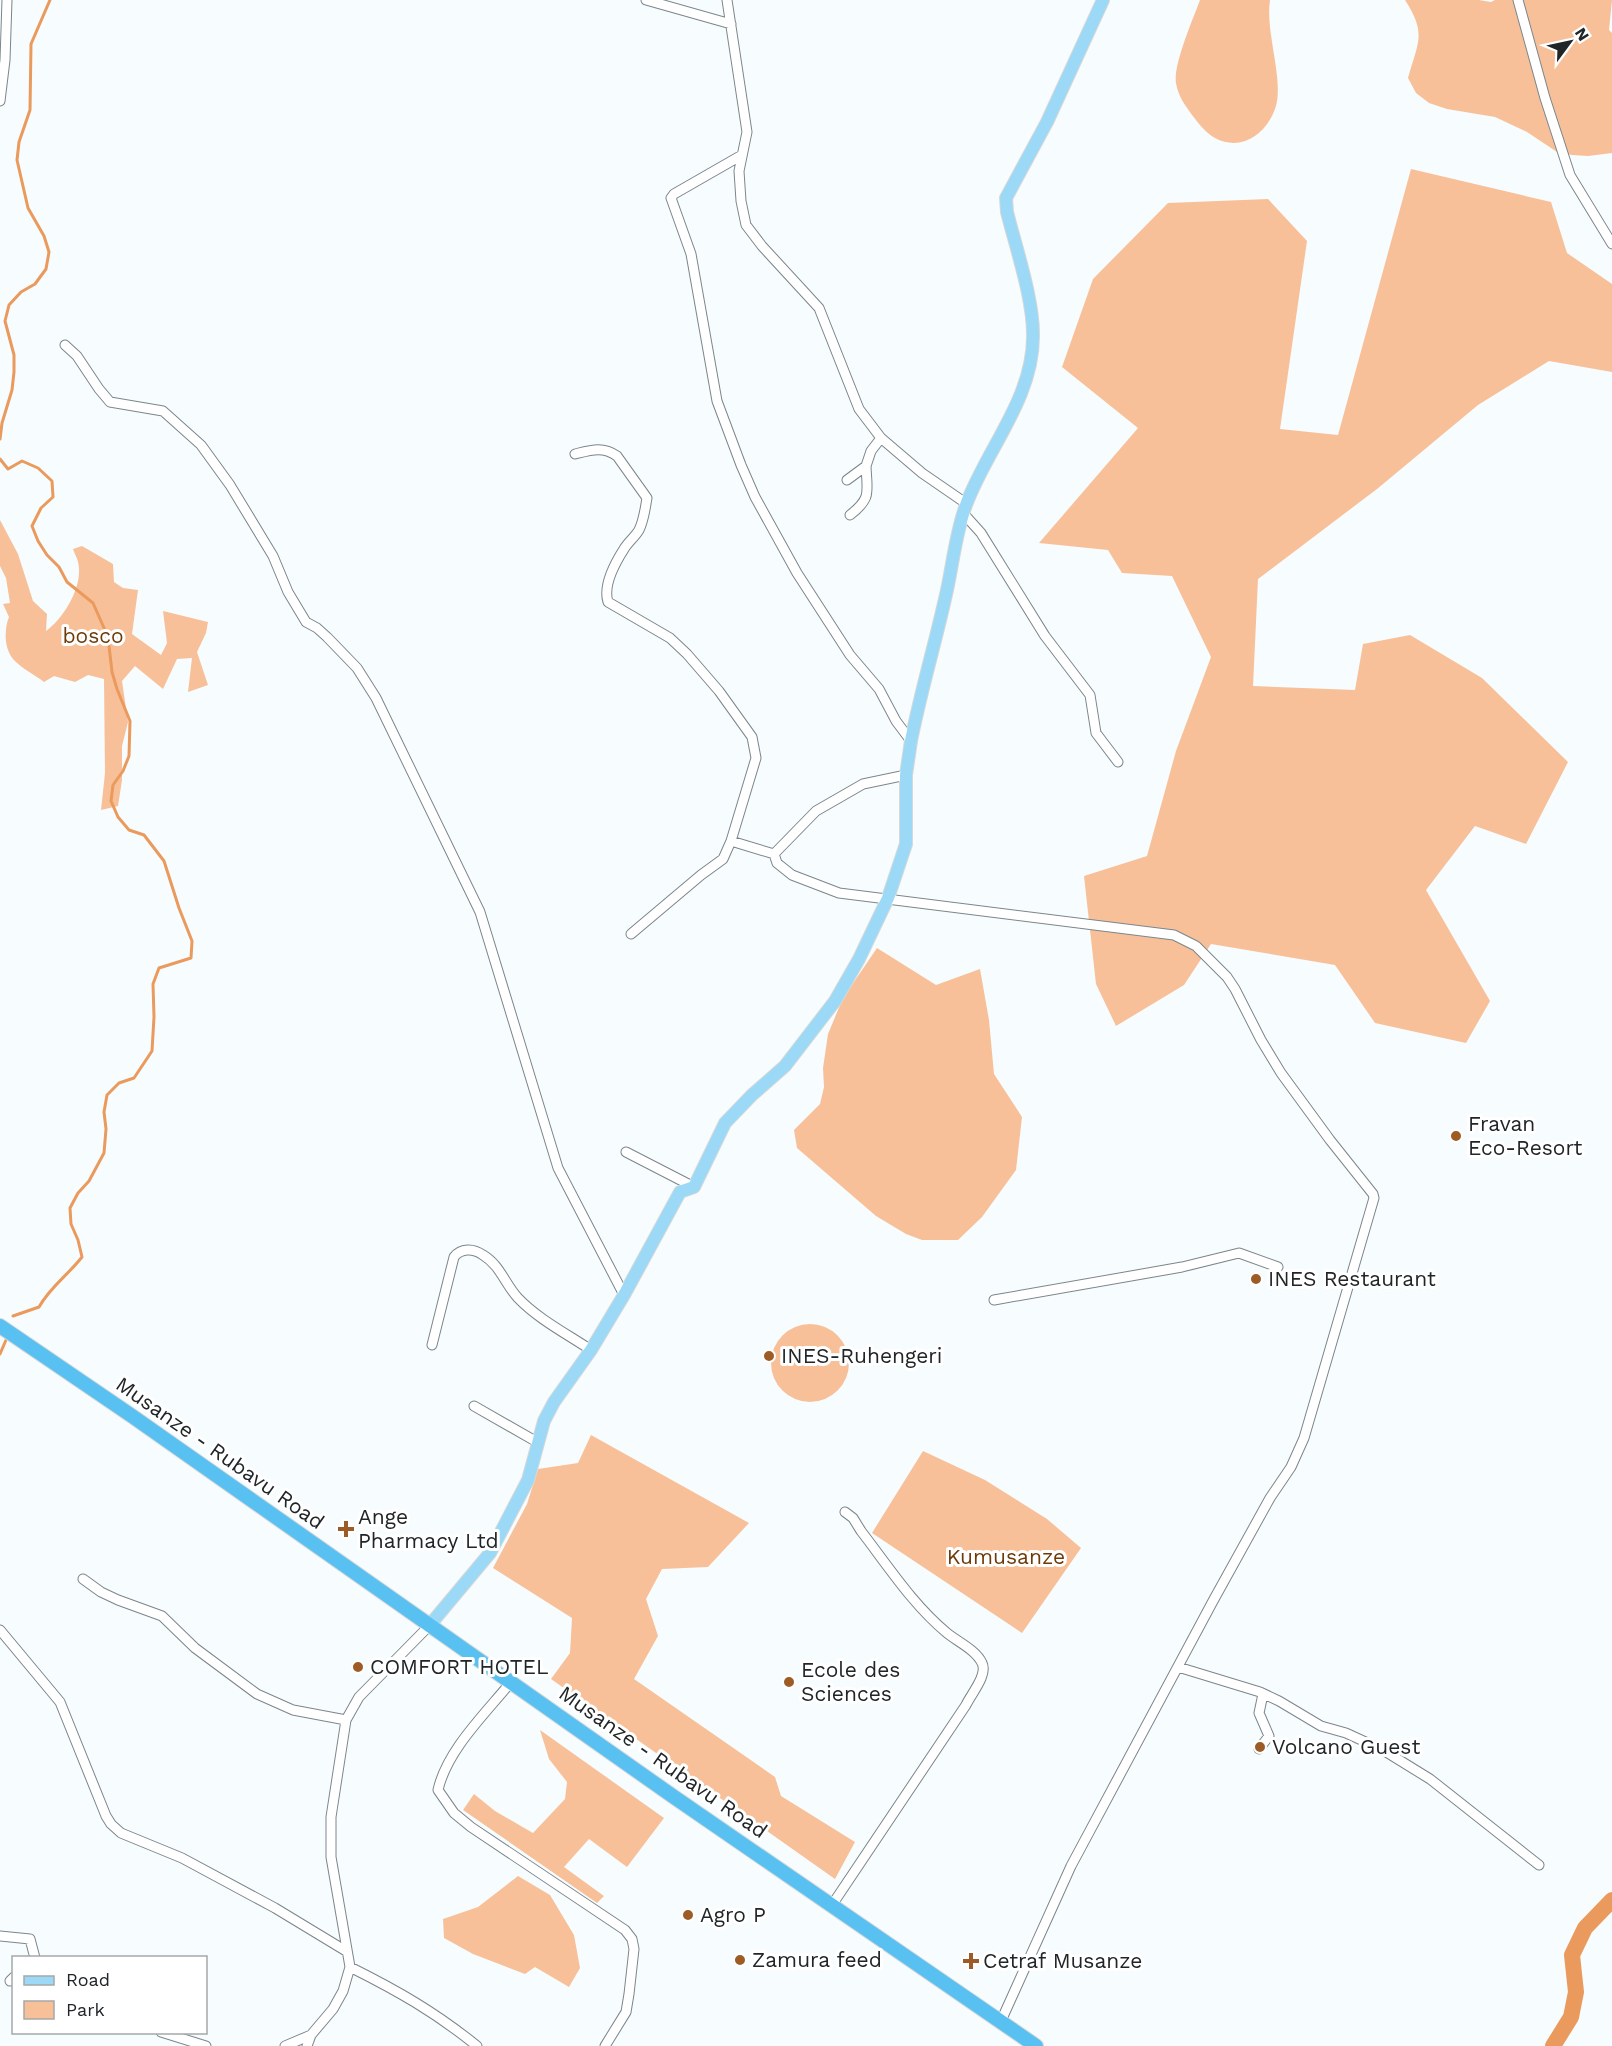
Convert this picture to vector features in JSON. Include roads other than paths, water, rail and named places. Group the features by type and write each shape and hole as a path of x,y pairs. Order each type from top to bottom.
{"highway":[{"name":"Musanze - Rubavu Road","path":"0,1326 141,1422 674,1797 1036,2046"}],"main road":[{"path":"429,1626 490,1553 528,1480 544,1421 554,1402 591,1350 624,1295 680,1192 694,1187 725,1123 785,1066 835,1001 859,959 888,898 906,844 906,775 911,741 965,508 981,469 1011,416 1028,373 1031,359 1033,337 1030,308 1005,198 1047,122 1103,0"}],"street":[{"path":"0,101 5,60 7,0"},
{"path":"646,0 731,24"},
{"path":"727,0 747,132 739,171 741,201 746,225 762,246 819,308 859,409 881,438 965,508 1045,636 1090,695 1096,733 1118,762"},
{"path":"1518,0 1545,98 1570,175 1612,243"},
{"path":"742,155 674,194 671,198 691,254 717,401 755,497 797,573 850,655 879,689 896,721 911,741"},
{"path":"65,345 76,356 110,402 163,411 201,446 230,485 273,556 288,592 306,622 327,637 357,668 376,698 480,912 558,1168 624,1295"},
{"path":"850,515 863,505 867,497 866,466 871,451 881,438"},
{"path":"576,454 596,448 610,451 617,456 647,498 644,518 638,531 624,548 612,573 606,596 608,602 670,638 687,654 719,691 752,736 756,758 731,841 723,859 700,875 631,934"},
{"path":"847,480 866,466"},
{"path":"774,854 816,811 863,784 906,775"},
{"path":"731,841 774,854"},
{"path":"774,854 777,863 792,875 839,894 888,898 1174,935 1185,939 1208,958 1235,989 1281,1073 1374,1198 1298,1453 1270,1498 1071,1866 1001,2021"},
{"path":"626,1152 694,1187"},
{"path":"432,1345 454,1257 458,1251 464,1250 480,1253 491,1261 527,1307 591,1350"},
{"path":"994,1300 1182,1267 1239,1253 1278,1267"},
{"path":"474,1406 537,1442"},
{"path":"832,1905 966,1705 983,1673 983,1664 975,1654 947,1633 921,1608 853,1518 845,1512"},
{"path":"83,1579 101,1592 118,1600 162,1616 195,1648 257,1694 293,1710 346,1720"},
{"path":"308,2046 311,2035 333,2009 343,1991 350,1967 330,1840 331,1816 346,1720 360,1697 429,1626"},
{"path":"0,1630 60,1702 105,1816 113,1826 122,1833 182,1858 275,1908 346,1951"},
{"path":"1178,1667 1263,1694 1321,1726 1346,1733 1383,1750 1430,1779 1539,1865"},
{"path":"511,1682 448,1759 438,1790 454,1813 471,1827 625,1930 632,1939 634,1949 626,2012 605,2046"},
{"path":"1259,1749 1269,1736 1259,1713 1263,1694"},
{"path":"0,1936 30,1939 33,1956"},
{"path":"350,1967 403,1994 445,2020 477,2046"},
{"path":"167,2034 206,2046"},
{"path":"285,2046 311,2035"}],"waterway":[{"path":"0,439 14,372 14,355 5,321 9,305 21,292 35,284 46,269 49,252 44,236 28,208 17,160 19,142 30,110 31,44 50,0"},
{"path":"0,459 8,469 22,461 38,468 52,481 53,497 41,508 32,526 38,541 59,567 67,582 93,603 108,637 112,672 130,721 129,756 123,771 113,785 111,801 118,817 129,830 144,835 164,861 192,941 191,958 159,968 153,984 152,1051 134,1078 119,1083 107,1095 104,1112 106,1129 104,1153 89,1181 78,1193 70,1208 71,1224 82,1257 48,1293 39,1307 13,1316"},
{"path":"0,1354 6,1340"},
{"path":"1553,2046 1571,2017 1576,1992 1572,1955 1585,1928 1612,1900"}],"place":[{"name":"Fravan Eco-Resort","path":"1456,1136"},
{"name":"INES Restaurant","path":"1256,1279"},
{"name":"INES-Ruhengeri","path":"769,1356"},
{"name":"Ange Pharmacy Ltd","path":"346,1529"},
{"name":"COMFORT HOTEL","path":"358,1667"},
{"name":"Ecole des Sciences","path":"789,1682"},
{"name":"Volcano Guest","path":"1260,1747"},
{"name":"Agro P","path":"688,1915"},
{"name":"Zamura feed","path":"740,1960"},
{"name":"Cetraf Musanze","path":"971,1961"}],"park label":[{"name":"bosco","path":"93,636"},
{"name":"Kumusanze","path":"1006,1557"}]}
